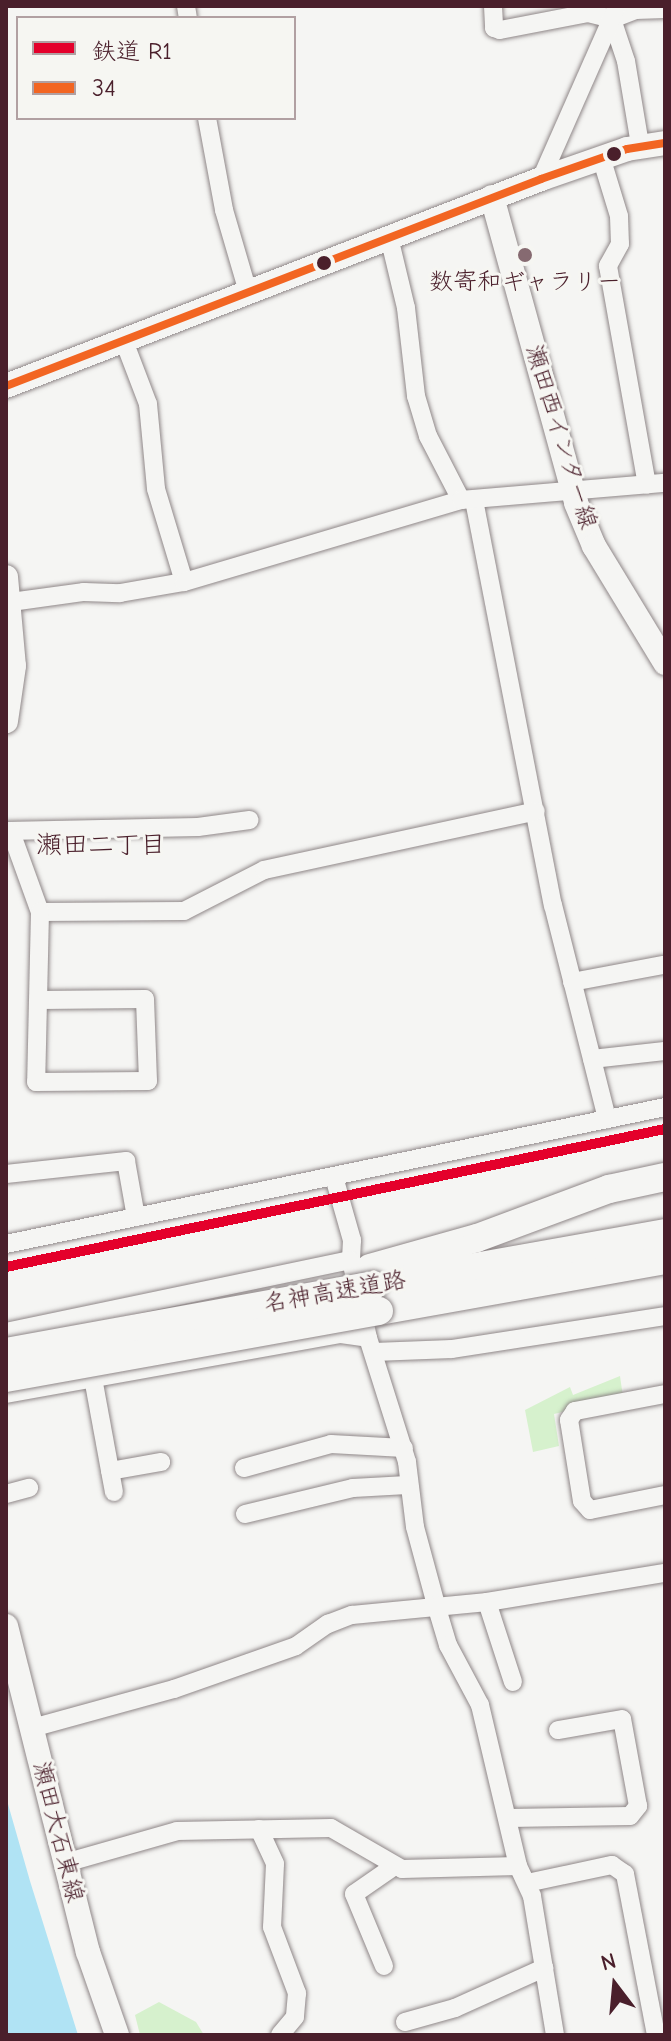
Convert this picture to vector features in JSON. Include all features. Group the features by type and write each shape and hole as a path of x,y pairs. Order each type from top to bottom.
{"highway":[{"path":"6,1352 369,1281 609,1189 665,1177"},
{"name":"名神高速道路","path":"6,1378 369,1281 665,1233"},
{"name":"名神高速道路","path":"369,1281 665,1260"}],"main road":[{"path":"6,386 492,197 601,157 640,145 665,143"},
{"name":"瀬田西インター線","path":"492,197 573,493 594,546 665,663"},
{"path":"6,577 11,602 14,666 6,719"},
{"name":"瀬田大石東線","path":"6,1626 94,1974 117,2035"}],"street":[{"path":"493,6 494,28 500,30 588,13 665,9"},
{"path":"614,12 640,145"},
{"path":"541,179 614,12"},
{"path":"207,120 224,210 248,292"},
{"path":"11,602 84,592 120,593 184,582 467,500 656,484 608,266 620,244 619,216 601,157"},
{"path":"389,237 406,308 416,396 428,436 467,500 572,982 607,1119"},
{"path":"124,341 148,404 156,489 184,582"},
{"path":"40,912 184,911 264,870 536,811"},
{"path":"40,1000 145,999 148,1081 36,1082 40,912 8,832 250,820"},
{"path":"572,982 663,965"},
{"path":"592,1059 665,1051"},
{"path":"6,1244 665,1107"},
{"path":"6,1174 126,1161 136,1217"},
{"path":"334,1177 352,1240 369,1281 371,1345 404,1448 407,1485 436,1605 458,1668 480,1705 518,1866 527,1883 555,2035"},
{"path":"6,1332 369,1281"},
{"path":"6,1394 341,1334 371,1345 452,1349 665,1316"},
{"path":"93,1378 114,1492"},
{"path":"665,1394 575,1411 569,1420 582,1501 590,1510 665,1495"},
{"path":"249,1463 299,1446 349,1442 404,1448"},
{"path":"110,1471 161,1462"},
{"path":"245,1514 353,1488 407,1485"},
{"path":"6,1494 29,1488"},
{"path":"32,1728 228,1670 296,1646 336,1620 436,1605 487,1602 665,1573"},
{"path":"487,1602 513,1682"},
{"path":"509,1818 630,1816 638,1806 622,1719 558,1730"},
{"path":"65,1863 167,1833 259,1829 340,1830 393,1867"},
{"path":"259,1829 275,1864 272,1927 297,1993 295,2017 280,2035"},
{"path":"527,1883 612,1865 625,1874 656,2035"},
{"path":"384,1966 354,1894 393,1867 518,1866"},
{"path":"405,2022 455,2008 544,1968"}],"green space":[{"path":"620,1376 623,1397 554,1414 559,1446 533,1452 525,1410 570,1387 573,1395"},
{"path":"159,2002 196,2022 204,2035 140,2035 135,2015"}],"water":[{"path":"6,1797 30,1881 78,2035 6,2035"}],"rail line":[{"name":"R1","path":"6,1267 665,1129"}],"transit line":[{"name":"34","path":"6,386 541,179 627,149 665,143"}],"place":[{"name":"数寄和ギャラリー","path":"525,255"}],"district":[{"name":"瀬田二丁目","path":"101,846"}]}
